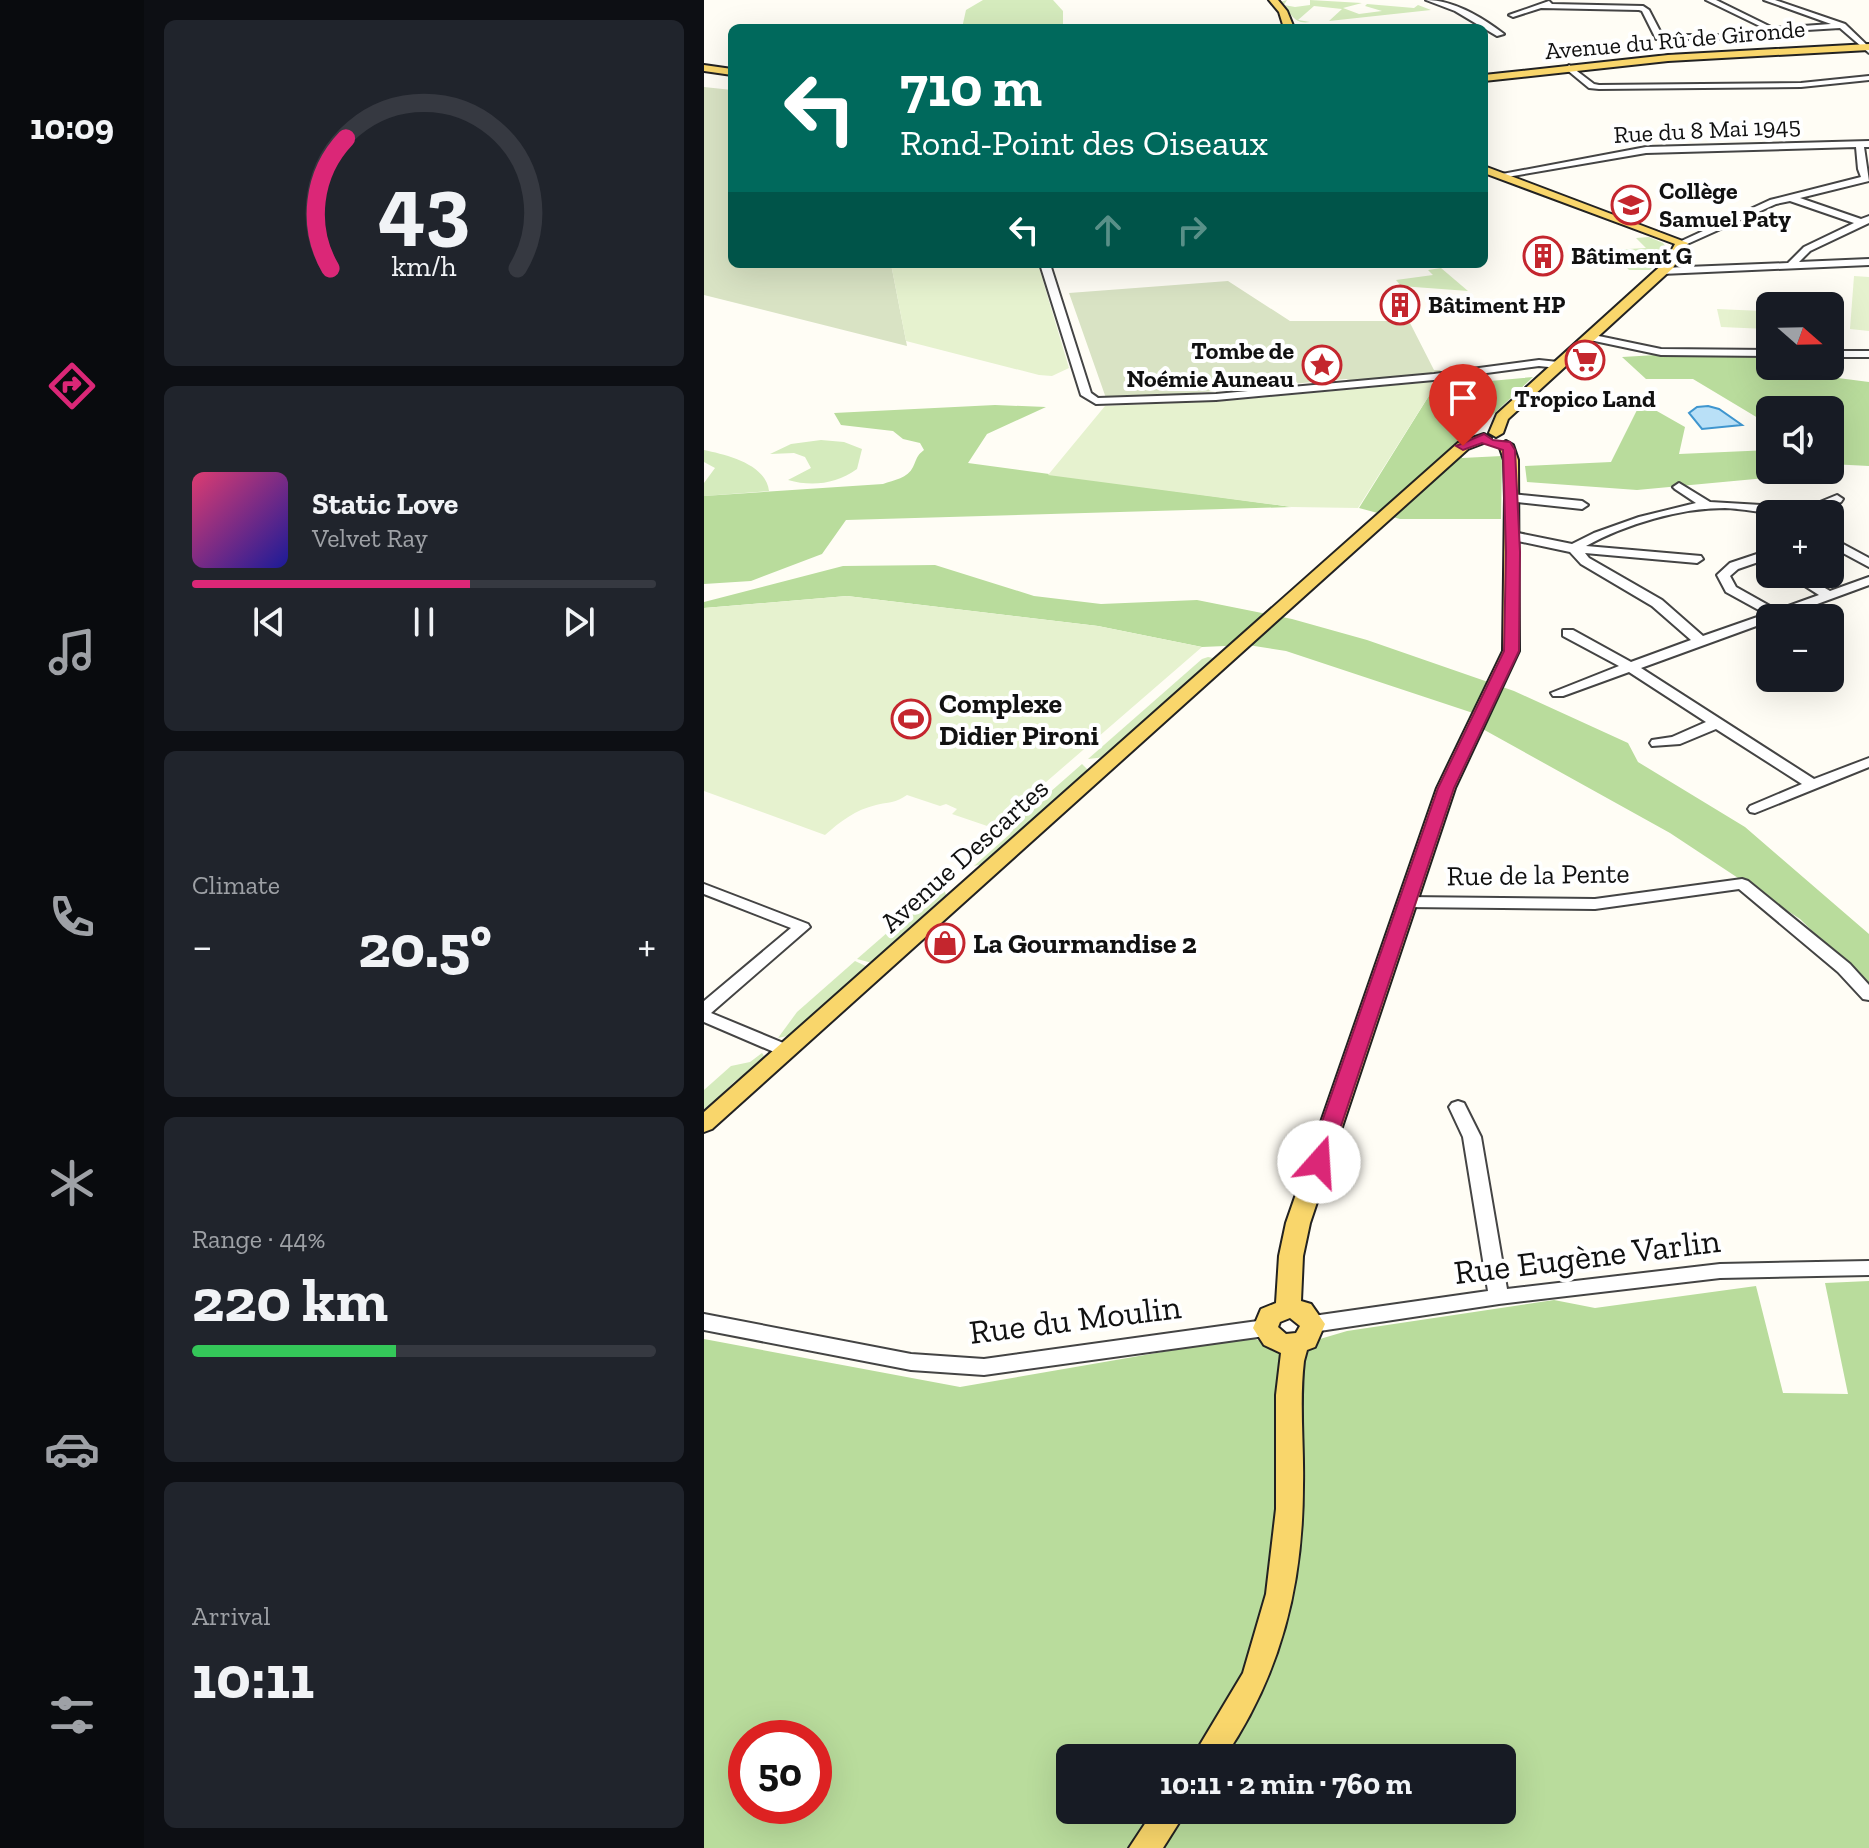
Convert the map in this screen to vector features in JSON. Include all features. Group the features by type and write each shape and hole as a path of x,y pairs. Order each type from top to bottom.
{"main road":[{"path":"1267,0 1277,11 1281,24"},
{"path":"1273,0 1283,11 1288,24"},
{"name":"Avenue du Rû de Gironde","path":"1488,77 1749,52 1867,47"},
{"name":"Avenue du Rû de Gironde","path":"1488,77 1642,58 1867,47"},
{"path":"704,68 728,71"},
{"path":"1488,171 1677,244"},
{"path":"1488,172 1677,244"},
{"path":"1288,1308 1291,1256 1298,1223 1406,902 1446,788 1511,651 1511,460 1494,440 1502,417 1665,268 1678,254 1677,244"},
{"name":"Avenue Descartes","path":"704,1124 1441,468 1471,448 1494,440"},
{"path":"1288,1308 1302,1311 1313,1324 1306,1340 1295,1345 1281,1345 1270,1338 1265,1328 1270,1316 1288,1308"},
{"path":"1216,1744 1243,1704 1260,1668 1280,1601 1285,1571 1290,1485 1289,1384 1295,1345"},
{"path":"1145,1848 1162,1824"}],"street":[{"path":"1430,0 1458,9 1483,24"},
{"path":"1513,15 1558,0"},
{"path":"1710,0 1772,30 1842,26"},
{"path":"1768,0 1842,26 1867,47"},
{"path":"1541,6 1640,8 1645,10 1659,37 1735,37"},
{"path":"1488,27 1500,34"},
{"path":"1569,67 1592,86 1599,87 1801,85 1869,78"},
{"path":"1677,244 1698,238 1745,212 1788,197 1868,178 1862,169 1865,144"},
{"name":"Rue du 8 Mai 1945","path":"1501,175 1646,150 1865,144"},
{"path":"1788,197 1866,221"},
{"path":"1791,265 1798,255 1866,221"},
{"path":"1665,268 1869,262"},
{"path":"1046,268 1086,395 1096,401 1216,397 1434,377 1479,369 1549,363 1558,365"},
{"path":"1589,337 1661,352 1756,353"},
{"path":"1844,354 1869,354"},
{"path":"1679,487 1707,505"},
{"path":"1512,498 1582,505"},
{"path":"1574,548 1587,539 1670,510 1707,505 1756,508"},
{"path":"1513,543 1697,559"},
{"path":"1574,548 1585,561 1657,603 1700,641"},
{"path":"1844,549 1869,563"},
{"path":"1756,561 1734,566 1723,575 1731,589 1758,604"},
{"path":"1799,604 1869,581"},
{"path":"1816,588 1827,594"},
{"path":"1558,693 1756,620"},
{"path":"1568,633 1630,667 1813,785"},
{"path":"1657,743 1675,741 1717,723"},
{"path":"1755,809 1869,762"},
{"name":"Rue de la Pente","path":"1406,902 1595,904 1742,884 1844,968 1869,995"},
{"path":"704,889 802,927 704,1010"},
{"path":"704,1016 787,1051"},
{"path":"1458,1107 1472,1137 1499,1297"},
{"name":"Rue Eugène Varlin","path":"1313,1324 1499,1297 1720,1271 1869,1268"},
{"name":"Rue du Moulin","path":"704,1322 911,1362 984,1367 1265,1328"}],"green space":[{"path":"983,0 1053,0 1063,11 1063,24 963,24 966,10"},
{"path":"1287,0 1284,5 1295,7 1310,5 1310,0 1362,3 1343,8 1359,14 1382,11 1365,6 1367,4 1414,8 1418,5 1431,10 1329,21 1342,9 1314,6 1298,20 1310,22 1300,22 1296,20 1280,2"},
{"path":"704,87 728,90 728,268 892,268 907,346 704,295"},
{"path":"1649,237 1663,243 1669,251 1650,270 1629,270 1610,250 1646,248 1636,238"},
{"path":"892,268 1039,268 1069,368 1052,376 1039,375 906,341"},
{"path":"1441,268 1468,291 1401,286 1396,280 1433,275 1428,270"},
{"path":"1854,276 1869,277 1869,331 1850,329"},
{"path":"1228,281 1290,321 1409,321 1434,370 1440,370 1443,374 1363,383 1346,379 1107,401 1069,293"},
{"path":"1717,309 1756,311 1756,329 1721,327"},
{"path":"1756,356 1756,380 1844,379 1869,382 1869,466 1844,465 1844,396 1756,396 1756,417 1693,379 1646,379 1622,357"},
{"path":"1533,377 1463,443 1462,458 1502,456 1501,519 1400,519 1359,508 1435,386"},
{"path":"1431,382 1435,386 1358,508 1292,507 1048,475 1105,406 1223,401"},
{"path":"1641,402 1685,427 1679,454 1756,451 1756,479 1637,490 1527,482 1525,466 1611,462"},
{"path":"995,405 1046,407 987,434 968,463 1292,507 846,520 822,554 751,581 704,584 704,496 883,484 908,474 924,450 920,443 903,439 893,431 841,425 834,413"},
{"path":"821,440 844,442 862,449 857,469 832,481 815,484 797,482 788,480 811,468 805,457 794,453 770,454 791,444"},
{"path":"704,450 753,467 761,474 769,491 704,496 704,483 715,468 704,462"},
{"path":"935,565 1034,596 1101,604 1197,600 1292,619 1367,640 1514,691 1628,743 1638,762 1745,827 1869,934 1869,987 1800,919 1670,833 1470,722 1473,713 1286,651 1248,645 1202,647 1098,626 847,596 704,608 704,602 843,566"},
{"name":"Complexe Didier Pironi","path":"847,596 1098,626 1202,647 993,828 952,814 957,809 946,804 940,806 907,795 855,813 825,835 704,791 704,608"},
{"path":"1202,659 1219,659 1105,757 1088,759"},
{"path":"1082,764 1090,772 987,863 974,866 1010,834 1015,823"},
{"path":"942,885 947,897 876,964 857,959"},
{"path":"855,961 870,968 792,1035 778,1038 797,1012"},
{"path":"762,1053 764,1056 759,1064 734,1082 704,1112 704,1090 731,1066 750,1062"},
{"path":"1869,1281 1869,1848 704,1848 704,1339 960,1387 1249,1337 1286,1349 1347,1331 1554,1300 1595,1308 1756,1286 1783,1393 1848,1394 1825,1283"}],"water":[{"path":"1697,407 1719,409 1742,425 1702,429 1689,413"}],"place":[{"name":"Collège Samuel Paty","path":"1631,205"},
{"name":"Bâtiment G","path":"1543,256"},
{"name":"Bâtiment HP","path":"1400,305"},
{"name":"Tropico Land","path":"1585,360"},
{"name":"Tombe de Noémie Auneau","path":"1322,365"},
{"name":"Complexe Didier Pironi","path":"911,719"},
{"name":"La Gourmandise 2","path":"945,943"}],"route":[{"path":"1319,1162 1446,788 1511,651 1513,552 1509,450 1506,445 1489,444 1484,438 1463,446"}]}
